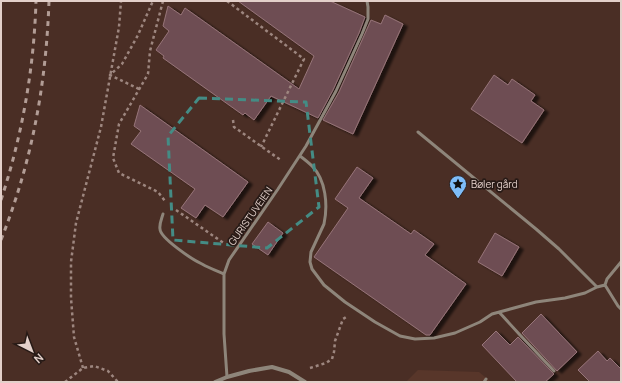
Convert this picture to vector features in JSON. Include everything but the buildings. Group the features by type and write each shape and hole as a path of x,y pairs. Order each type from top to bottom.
{"street":[{"path":"215,382 227,376 272,367 289,372 305,382"}],"lane":[{"name":"GURISTUVEIEN","path":"227,376 224,334 224,274 229,260 300,156 317,127 336,91 368,19 367,1"},
{"path":"418,132 536,229 597,286"},
{"path":"300,156 315,170 325,191 325,219 311,252 310,262 312,269 324,285 345,302 375,322 400,336 415,339 434,338 455,333 480,322 492,314 513,307 585,294 597,286 605,285"},
{"path":"163,214 159,228 166,239 201,264 224,274"},
{"path":"605,285 607,279 621,262"},
{"path":"605,285 621,309"},
{"path":"499,312 554,371"}],"path":[{"path":"82,368 74,337 71,298 71,262 76,223 101,127 119,26 121,1"},
{"path":"110,75 122,64 138,35 152,1"},
{"path":"163,1 150,51 148,74 119,124 113,158 119,172 158,192 170,206"},
{"path":"227,1 304,59 261,147"},
{"path":"110,75 139,89"},
{"path":"234,120 234,127 292,168"},
{"path":"176,210 235,251"},
{"path":"310,368 326,363 332,359 334,352 334,341 343,319 350,315 362,313"},
{"path":"65,382 82,368 94,366 108,371 118,382"}],"highlighted area":[{"path":"199,98 306,102 319,207 267,248 173,240 168,136"}],"shaded area":[{"path":"418,370 479,372 491,382 406,382"}],"railway":[{"path":"1,200 15,151 26,102 33,52 36,1"},
{"path":"1,240 21,181 36,123 45,63 49,1"}],"place":[{"name":"Bøler gård","path":"458,199"}]}
